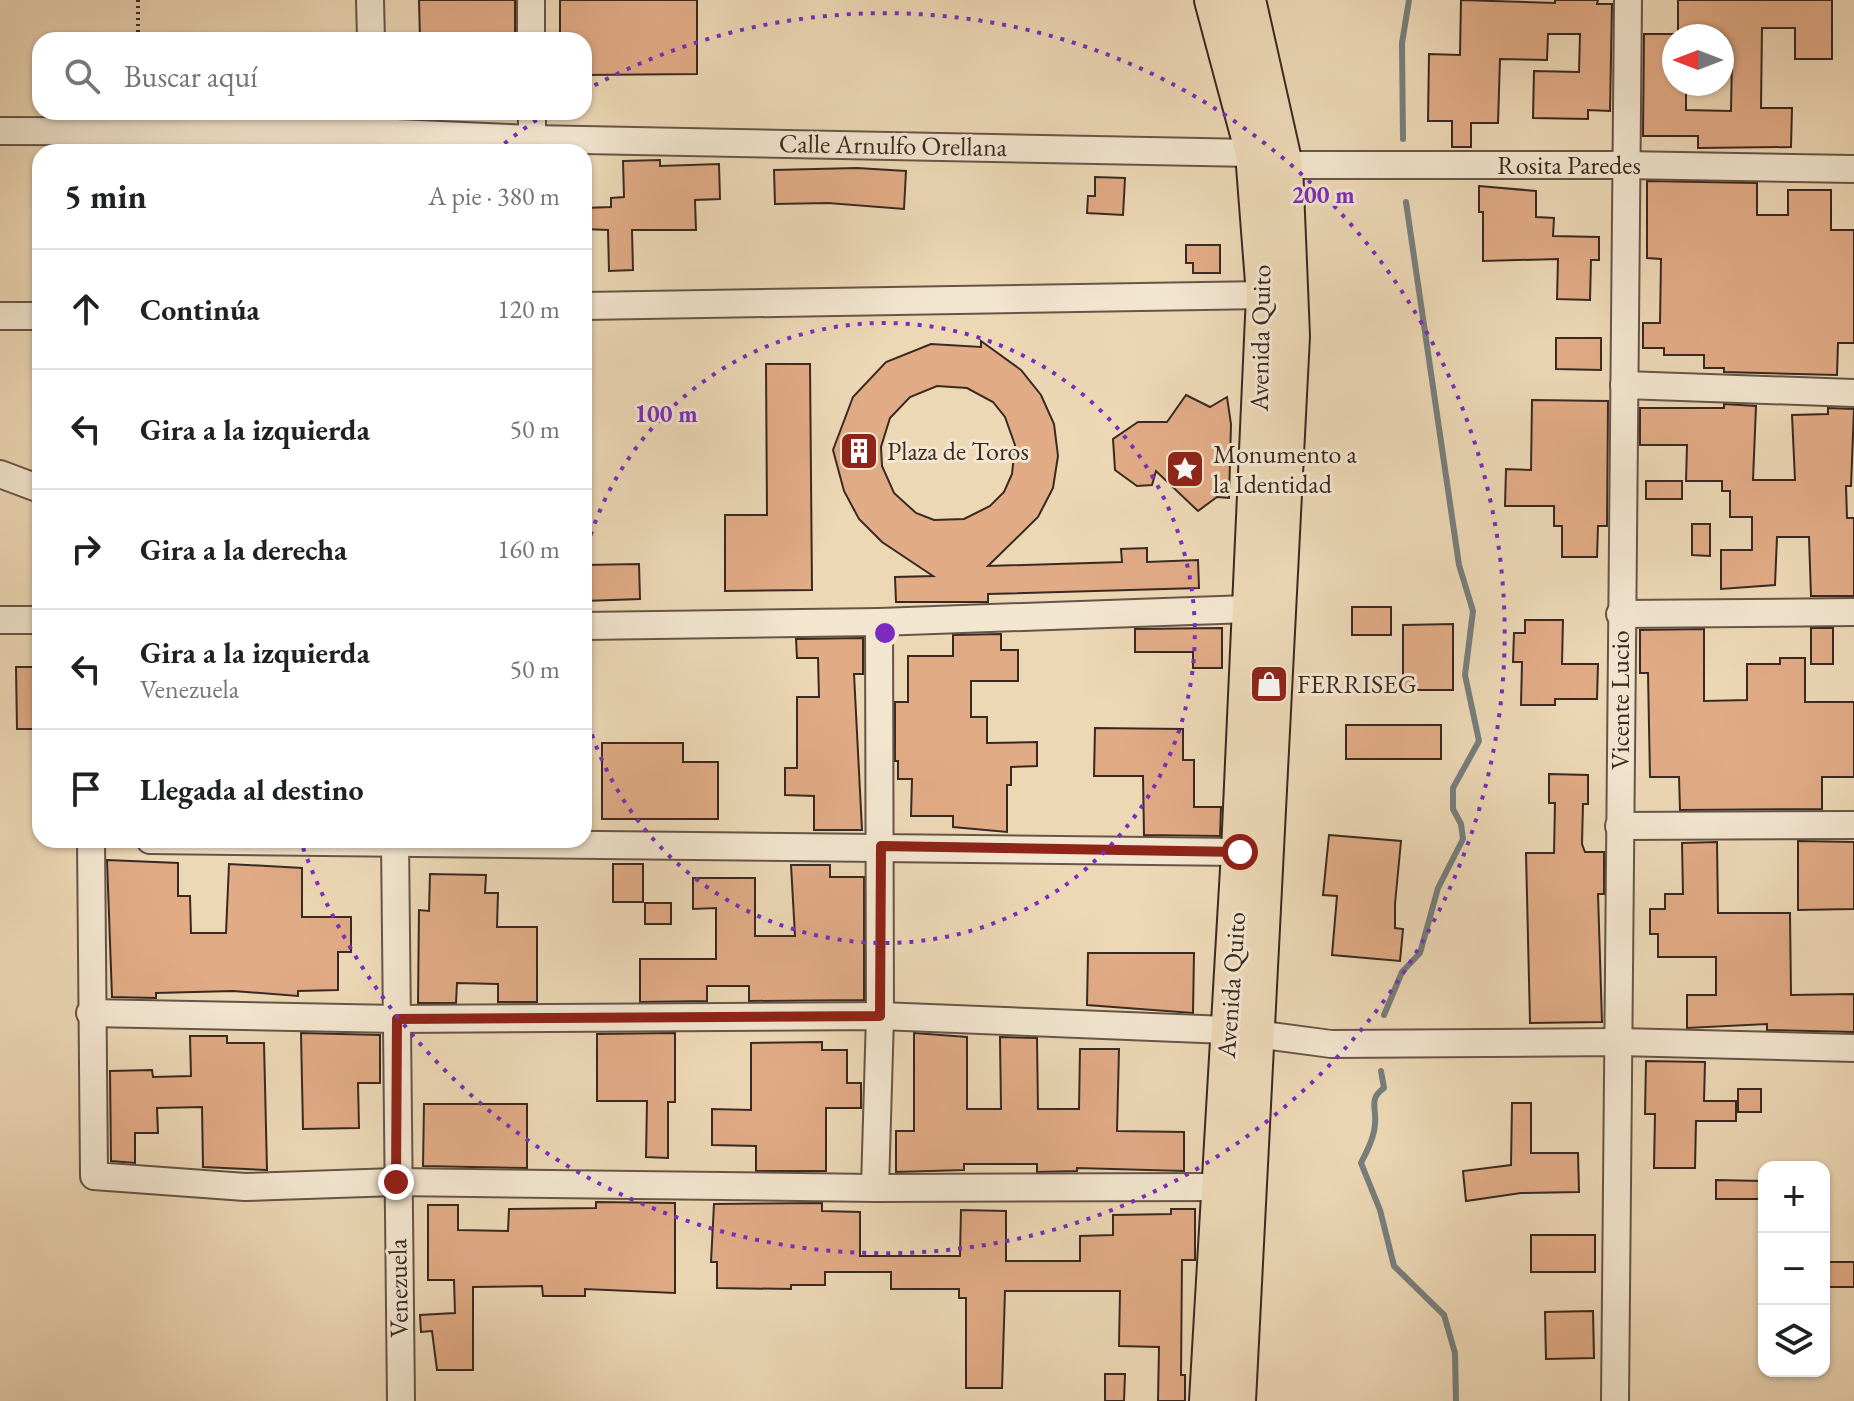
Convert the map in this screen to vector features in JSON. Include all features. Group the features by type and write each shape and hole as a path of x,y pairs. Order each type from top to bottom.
{"highway":[{"name":"Avenida Quito","path":"1213,0 1269,159 1240,852 1237,1401"},
{"name":"Avenida Quito","path":"1208,1401 1219,1187 1241,1032 1291,336 1247,0"}],"street":[{"path":"370,0 371,32"},
{"path":"531,0 531,32"},
{"name":"Vicente Lucio","path":"1615,1401 1624,165 1628,0"},
{"path":"532,120 532,144"},
{"name":"Calle Arnulfo Orellana","path":"0,131 138,123 374,132 509,144"},
{"name":"Calle Arnulfo Orellana","path":"592,147 1269,159"},
{"name":"Rosita Paredes","path":"1269,159 1854,169"},
{"path":"592,306 1265,295"},
{"path":"0,316 32,316"},
{"path":"1624,385 1854,393"},
{"path":"0,473 32,470"},
{"path":"0,473 32,486"},
{"path":"592,626 879,622 1248,609"},
{"path":"1620,614 1854,612"},
{"path":"0,620 32,620"},
{"path":"875,1188 880,1016 879,622"},
{"path":"1619,826 1854,825"},
{"path":"592,844 1240,852"},
{"path":"91,848 90,1013 94,1176 245,1187 396,1182 875,1188 1219,1187"},
{"name":"Venezuela","path":"395,848 396,1182 401,1401"},
{"path":"90,1013 397,1019 880,1016 1241,1032 1331,1044 1619,1042 1854,1048"}],"path":[{"path":"138,0 138,32"}],"building":[{"path":"419,0 515,0 515,32 420,32"},
{"path":"560,0 697,0 697,74 592,75 592,32 560,32"},
{"path":"1461,0 1555,3 1555,0 1598,0 1597,4 1612,4 1610,111 1588,110 1588,119 1533,118 1534,71 1579,72 1580,34 1548,34 1547,60 1500,59 1498,123 1471,123 1471,147 1452,147 1452,121 1428,121 1429,54 1460,55"},
{"path":"1678,0 1832,0 1832,59 1795,59 1795,28 1762,28 1761,108 1792,108 1791,147 1698,148 1698,136 1643,136 1644,34 1662,34 1662,96 1686,96 1686,110 1731,111 1731,96 1734,96 1734,24 1678,24"},
{"path":"660,160 660,166 719,164 720,199 695,200 696,230 632,230 633,270 609,271 608,230 592,229 592,208 611,207 611,198 624,197 623,161"},
{"path":"857,168 906,171 904,209 828,203 775,204 774,170"},
{"path":"1095,177 1125,178 1123,215 1087,213 1088,196 1095,196"},
{"path":"1647,181 1757,183 1757,215 1788,215 1788,190 1831,190 1831,230 1854,230 1854,343 1838,343 1837,375 1724,372 1724,368 1704,368 1704,355 1664,355 1664,348 1643,348 1643,323 1660,323 1661,259 1647,258"},
{"path":"1479,186 1536,191 1536,217 1554,218 1553,236 1599,237 1599,260 1591,260 1590,300 1557,299 1558,259 1483,261 1483,212 1479,212"},
{"path":"1186,245 1220,245 1220,273 1193,273 1193,263 1186,263"},
{"path":"1556,338 1601,338 1601,370 1556,369"},
{"name":"Plaza de Toros","path":"981,341 1021,370 1041,395 1054,424 1058,456 1053,488 1038,517 988,566 1122,562 1121,549 1147,548 1147,562 1198,560 1199,588 988,594 988,602 896,602 895,577 933,576 882,542 859,519 844,491 833,450 853,397 886,362 931,344 981,347","holes":["937,386 967,388 993,402 1005,417 1015,445 1012,474 1004,492 990,506 964,519 934,520 916,513 894,493 882,466 881,447 890,418 910,397"]},
{"path":"766,364 810,364 812,590 725,591 725,515 767,515"},
{"path":"1186,395 1210,407 1227,397 1231,424 1229,498 1217,497 1198,511 1156,471 1152,485 1137,486 1115,470 1113,439 1138,422 1167,422"},
{"path":"1532,400 1608,401 1607,526 1598,526 1597,557 1562,557 1562,526 1554,526 1554,506 1505,506 1506,469 1531,470"},
{"path":"1724,404 1756,406 1753,480 1795,480 1792,415 1828,414 1828,408 1854,409 1851,486 1846,486 1847,518 1854,518 1854,596 1811,596 1809,537 1777,537 1775,585 1721,589 1721,550 1752,550 1752,517 1730,517 1730,491 1722,491 1722,481 1686,481 1687,445 1640,445 1640,408 1724,408"},
{"path":"1646,481 1682,481 1682,499 1646,499"},
{"path":"1692,524 1710,524 1710,556 1692,555"},
{"path":"639,564 640,599 592,601 592,565"},
{"path":"1352,607 1391,607 1391,635 1352,635"},
{"path":"1525,620 1563,620 1562,664 1598,664 1597,699 1555,699 1555,705 1521,705 1522,662 1513,662 1514,633 1525,633"},
{"path":"1453,624 1453,690 1403,690 1403,625"},
{"path":"1222,628 1222,668 1193,668 1193,652 1135,652 1135,629"},
{"path":"1811,628 1833,628 1833,664 1811,664"},
{"path":"1704,629 1704,701 1747,700 1747,664 1780,664 1780,658 1805,658 1805,702 1854,702 1854,777 1822,777 1822,809 1680,810 1679,777 1650,777 1648,673 1640,673 1640,630"},
{"path":"1001,634 1001,650 1018,650 1018,681 971,681 971,717 987,717 987,743 1037,742 1037,766 1011,767 1011,785 1007,785 1007,832 953,827 953,816 911,816 912,779 898,779 898,761 895,761 895,702 908,702 908,656 953,656 953,635"},
{"path":"863,638 863,674 854,674 862,830 814,830 814,796 785,795 785,768 797,768 797,697 819,697 818,658 797,658 796,639"},
{"path":"16,667 32,667 32,729 17,729"},
{"path":"1346,725 1441,725 1441,759 1346,759"},
{"path":"1095,728 1183,729 1183,760 1194,760 1194,807 1221,807 1220,836 1144,835 1143,776 1094,776"},
{"path":"602,743 683,743 683,762 718,762 718,819 602,819"},
{"path":"1549,774 1588,775 1588,804 1583,804 1582,844 1585,852 1604,852 1604,894 1598,894 1602,1022 1530,1023 1526,853 1554,853 1555,803 1549,803"},
{"path":"1329,835 1401,841 1395,904 1395,928 1403,929 1400,961 1332,955 1337,896 1323,895"},
{"path":"1798,841 1854,842 1854,909 1798,910"},
{"path":"1717,842 1718,913 1790,913 1791,995 1854,994 1854,1032 1767,1030 1767,1024 1687,1028 1687,995 1716,995 1716,957 1658,957 1658,934 1650,934 1650,909 1665,909 1665,894 1683,894 1682,843"},
{"path":"107,860 178,863 178,896 190,896 191,933 226,933 229,864 302,868 302,917 351,917 351,952 338,952 338,990 298,991 298,996 233,991 156,993 156,998 112,997"},
{"path":"613,864 643,864 643,902 613,902"},
{"path":"791,865 830,865 830,877 864,877 864,1000 749,1001 749,986 707,986 707,1001 640,1002 640,959 716,959 716,908 693,909 693,878 755,878 755,936 795,936"},
{"path":"430,874 486,875 485,893 498,893 497,927 537,927 537,1002 498,1002 498,984 457,983 456,1003 418,1003 419,910 429,911"},
{"path":"645,903 671,903 671,924 645,924"},
{"path":"1088,953 1194,953 1193,1013 1087,1005"},
{"path":"301,1033 380,1035 380,1083 358,1083 359,1128 303,1129"},
{"path":"675,1033 675,1102 668,1102 668,1158 646,1157 647,1101 597,1101 597,1034"},
{"path":"914,1033 967,1037 967,1109 1001,1109 1000,1037 1037,1038 1038,1109 1079,1109 1080,1049 1119,1049 1117,1131 1184,1132 1184,1171 1077,1168 1077,1171 1037,1172 1037,1164 964,1164 964,1170 896,1172 896,1131 914,1131"},
{"path":"190,1036 227,1036 227,1043 264,1043 267,1170 203,1167 202,1107 157,1108 158,1133 135,1133 135,1163 111,1161 110,1071 152,1070 153,1077 191,1076"},
{"path":"822,1042 822,1050 847,1050 847,1083 861,1083 861,1108 826,1108 826,1171 756,1171 756,1146 712,1145 712,1109 751,1110 751,1043"},
{"path":"1646,1061 1705,1062 1704,1101 1736,1101 1736,1121 1696,1121 1695,1168 1654,1168 1655,1114 1645,1114"},
{"path":"1738,1089 1761,1089 1761,1112 1738,1112"},
{"path":"1512,1103 1531,1103 1531,1153 1578,1153 1579,1192 1521,1193 1466,1201 1463,1171 1511,1165"},
{"path":"424,1104 527,1104 527,1168 423,1166"},
{"path":"1716,1180 1758,1181 1758,1199 1716,1199"},
{"path":"596,1202 675,1203 675,1293 585,1289 585,1296 543,1296 542,1286 473,1287 473,1370 437,1370 432,1331 421,1332 420,1315 455,1313 454,1280 428,1280 428,1205 458,1205 458,1230 508,1231 509,1209 596,1208"},
{"path":"822,1203 822,1211 860,1212 860,1256 960,1256 961,1210 1006,1211 1006,1261 1080,1261 1080,1236 1113,1235 1113,1215 1171,1214 1171,1209 1195,1209 1195,1260 1182,1260 1181,1375 1185,1375 1185,1401 1158,1401 1159,1347 1119,1346 1120,1291 1005,1291 1002,1388 966,1388 966,1298 959,1298 959,1289 891,1289 891,1272 825,1272 825,1285 791,1285 791,1289 717,1288 717,1262 711,1262 714,1204"},
{"path":"1531,1235 1595,1235 1595,1272 1531,1272"},
{"path":"1830,1262 1854,1262 1854,1287 1830,1287"},
{"path":"1593,1311 1594,1358 1546,1359 1545,1312"},
{"path":"1105,1374 1125,1374 1124,1401 1105,1401"}],"waterway":[{"path":"1403,139 1402,43 1409,0"},
{"path":"1384,1015 1402,972 1420,953 1438,888 1463,839 1461,824 1453,809 1453,788 1479,741 1465,675 1473,611 1459,565 1406,202"},
{"path":"1381,1071 1384,1088 1376,1096 1374,1129 1361,1163 1380,1210 1394,1266 1444,1315 1455,1353 1456,1401"}],"place":[{"name":"Plaza de Toros","path":"859,451"},
{"name":"Monumento a la Identidad","path":"1185,469"},
{"name":"FERRISEG","path":"1269,684"}],"route":[{"path":"396,1182 397,1019 880,1016 881,846 1240,852"}]}
